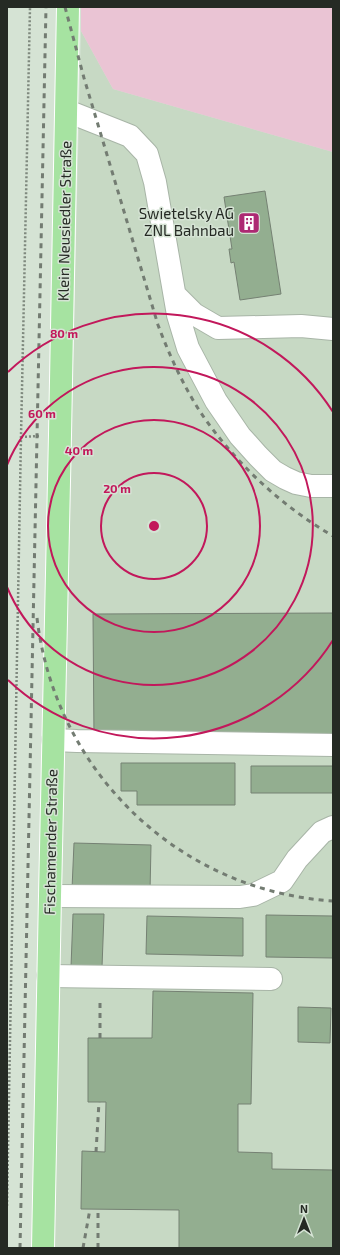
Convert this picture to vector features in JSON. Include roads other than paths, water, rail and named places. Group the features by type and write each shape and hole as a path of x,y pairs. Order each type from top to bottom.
{"main road":[{"name":"Klein Neusiedler Straße","path":"60,435 68,7"},
{"name":"Fischamender Straße","path":"43,1248 60,435"}],"lane":[{"path":"67,111 130,136 147,154 155,182 178,315 188,348 216,401 240,436 273,471 285,478 296,483 311,486 333,486"},
{"path":"175,296 194,314 218,328 301,326 333,329"},
{"path":"53,740 333,745"},
{"path":"50,896 240,897 253,895 282,881 297,859 322,832 333,827"},
{"path":"48,976 271,979"}],"railway":[{"path":"20,1248 46,7"},
{"path":"65,7 84,78 158,325 181,379 212,429 242,464 276,496 295,511 333,536"},
{"path":"37,618 49,674 69,725 98,772 134,813 176,847 224,874 277,892 333,901"},
{"path":"100,998 100,1038"},
{"path":"96,1152 99,1102"},
{"path":"83,1248 90,1209"},
{"path":"98,1209 98,1248"}],"place":[{"name":"Swietelsky AG ZNL Bahnbau","path":"249,223"}]}
